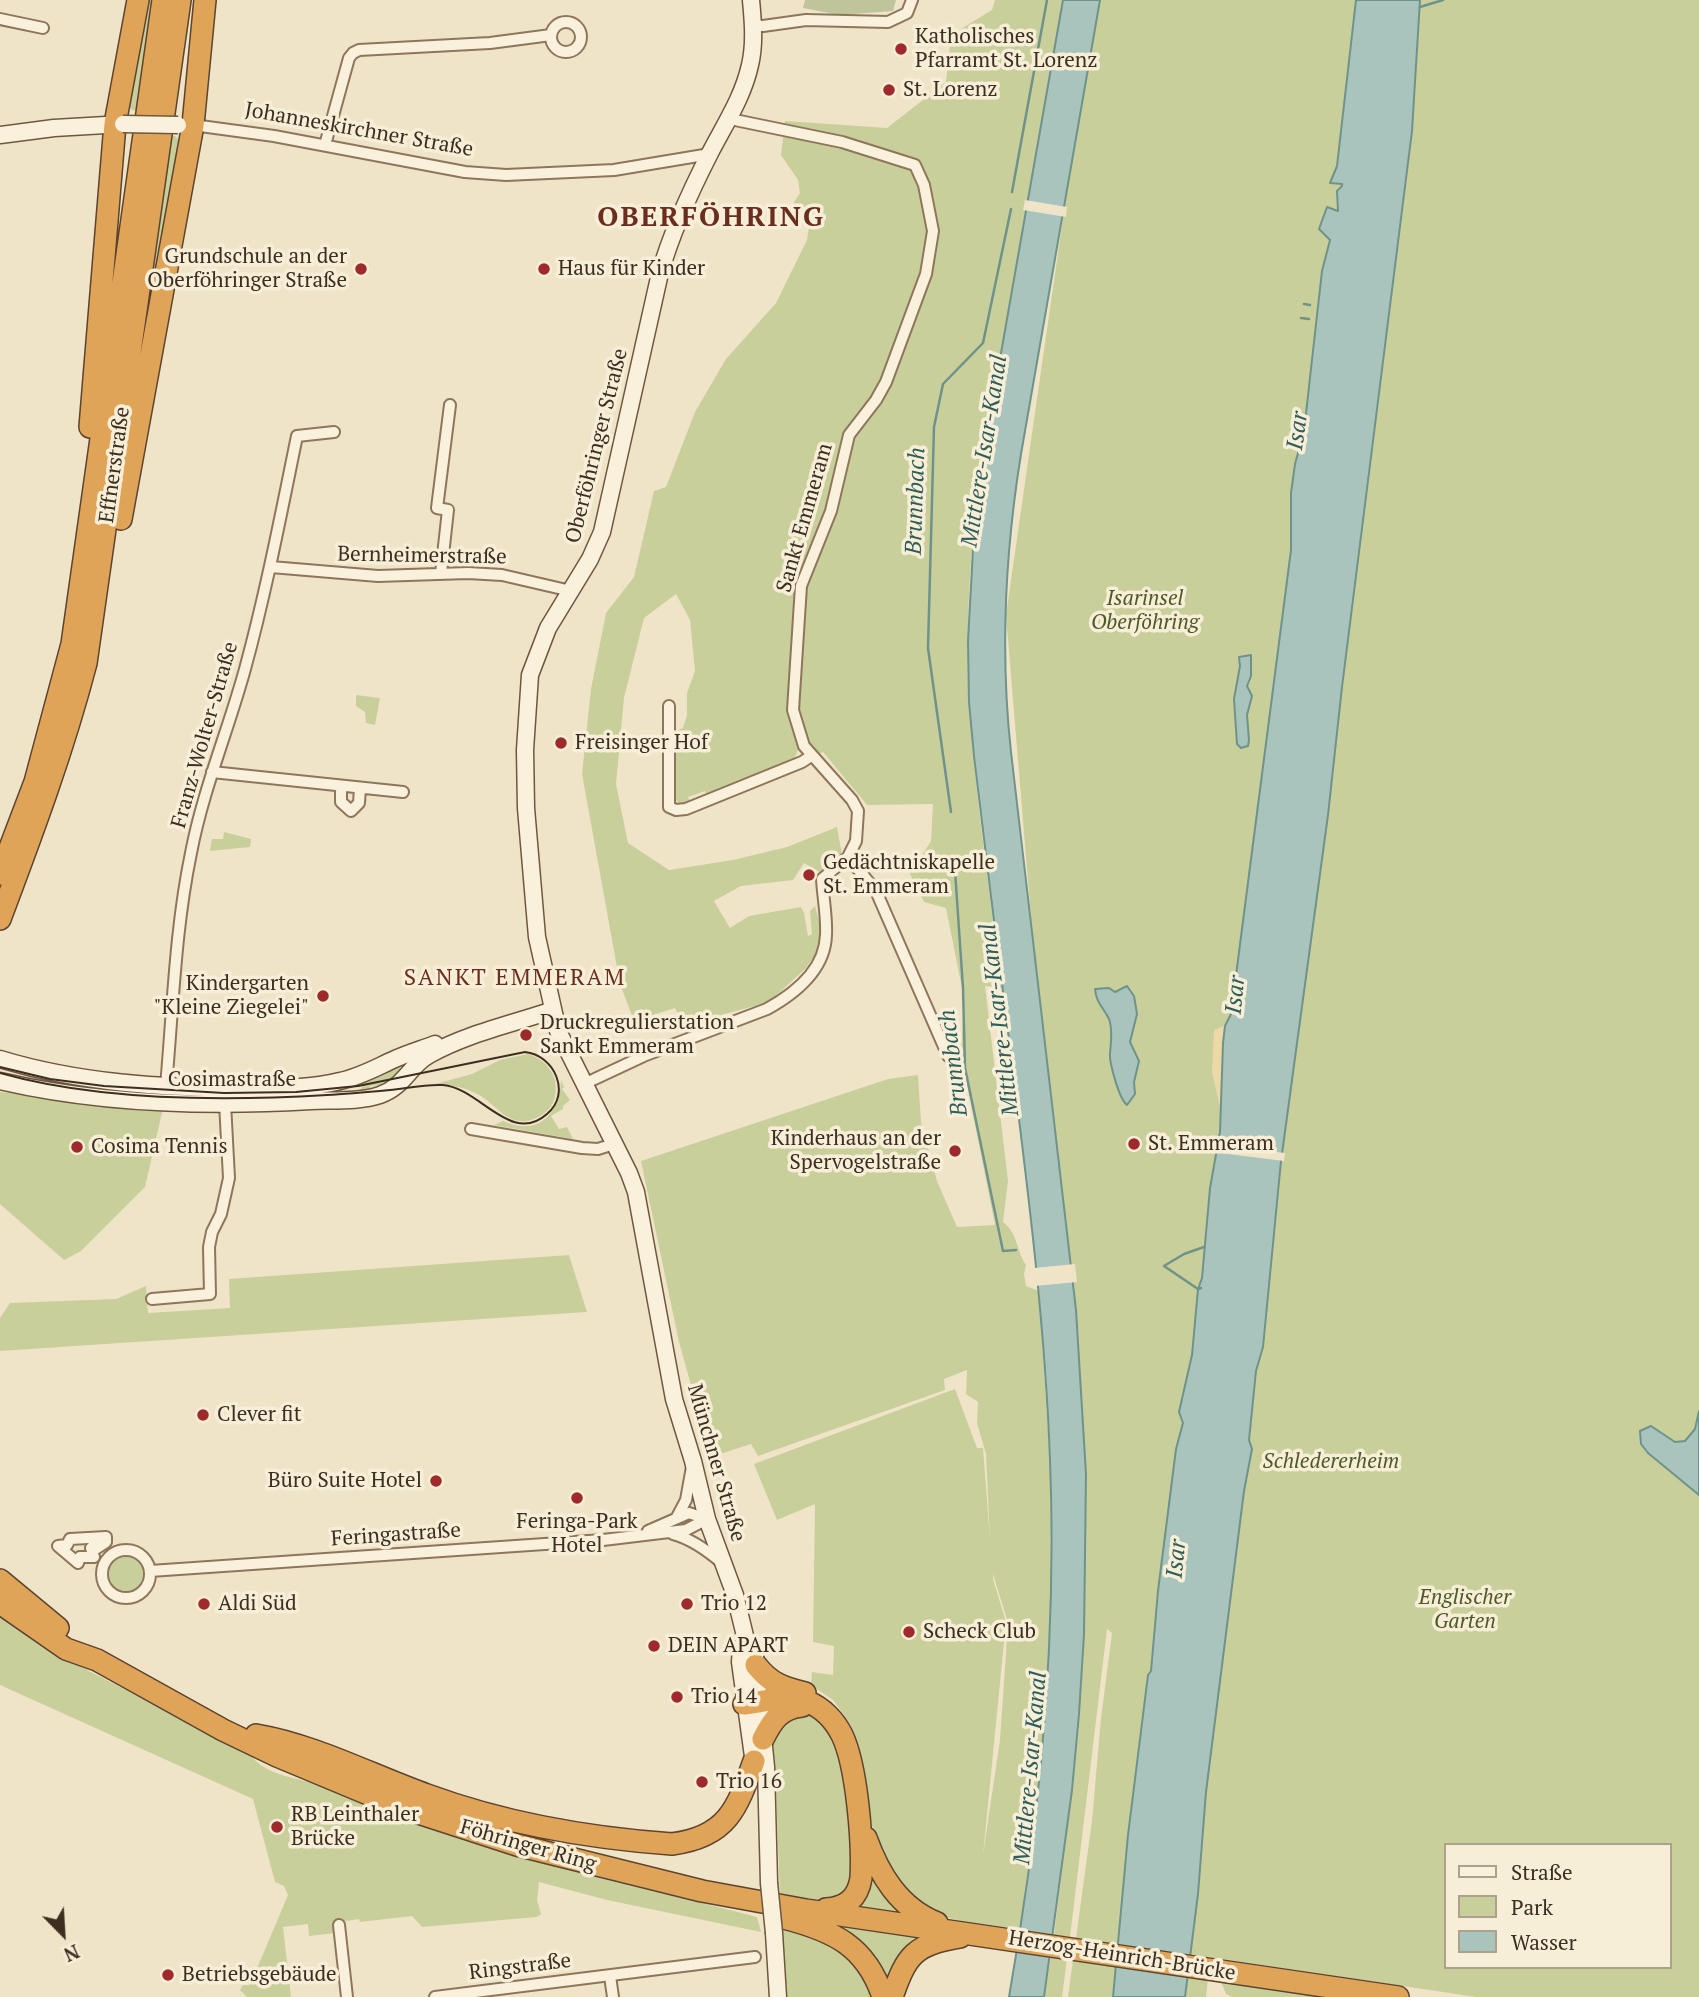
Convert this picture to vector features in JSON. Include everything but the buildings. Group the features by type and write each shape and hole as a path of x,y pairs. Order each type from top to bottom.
{"highway":[{"path":"97,474 89,435 119,124 138,0"},
{"name":"Effnerstraße","path":"0,874 35,782 72,644 163,0"},
{"name":"Effnerstraße","path":"0,919 49,789 86,663 180,0"},
{"path":"99,576 120,527 205,0"},
{"name":"Föhringer Ring","path":"0,1580 97,1660"},
{"name":"Föhringer Ring","path":"0,1603 66,1649 97,1660 223,1730 397,1806 517,1845 702,1891 806,1910 973,1934"},
{"path":"748,1663 773,1683 783,1688 820,1696 838,1712 847,1728 853,1748 850,1759"},
{"path":"752,1703 806,1700 831,1717 842,1734 850,1759 859,1816 862,1866 859,1888 854,1898 845,1905 831,1909 806,1910"},
{"path":"763,1739 772,1721 784,1710 798,1706 818,1707"},
{"path":"223,1730 264,1737 323,1755 493,1818 564,1832 672,1844 690,1842 707,1835 731,1816 754,1761"},
{"path":"859,1816 884,1880 907,1906 926,1918 973,1934"},
{"path":"702,1891 736,1906 811,1925 835,1936 861,1955 872,1968 883,1997"},
{"path":"892,1997 902,1969 912,1955 941,1940 973,1934"},
{"name":"Herzog-Heinrich-Brücke","path":"973,1934 1398,1997"}],"main road":[{"name":"Oberföhringer Straße","path":"655,1296 636,1192 558,1031 537,937 526,808 525,750 530,676 548,628 590,559 602,532 666,251 710,154 730,119 750,64 753,45 751,0"},
{"name":"Johanneskirchner Straße","path":"0,135 119,124 186,125"},
{"name":"Cosimastraße","path":"0,1081 103,1096 225,1103 362,1098 391,1090 424,1059 448,1045 553,1010"},
{"name":"Cosimastraße","path":"0,1059 78,1077 166,1086 246,1088 326,1084 357,1077 388,1057 435,1044 448,1045"},
{"path":"388,1057 405,1065 406,1078"},
{"name":"Münchner Straße","path":"655,1296 674,1399 694,1461 707,1519 746,1640 752,1647 748,1663 754,1761 767,1838"},
{"name":"Münchner Straße","path":"752,1703 763,1739 769,1883 778,1997"}],"street":[{"path":"752,25 806,20 888,22 907,13 912,0"},
{"path":"0,19 43,28"},
{"path":"325,145 349,58 359,50 490,43 551,35"},
{"name":"Sankt Emmeram","path":"730,119 842,142 915,165 924,185 933,231 926,274 886,382 876,400 849,435 831,511 801,586 793,710 804,746 852,800 858,811 856,841 848,857"},
{"name":"Johanneskirchner Straße","path":"186,125 325,145 464,172 506,175 614,170 710,154"},
{"path":"441,573 448,510 437,508 450,405"},
{"name":"Franz-Wolter-Straße","path":"166,1086 183,898 198,822 236,701 271,567 297,436 334,432"},
{"name":"Bernheimerstraße","path":"271,567 358,575 502,575 571,591"},
{"path":"669,706 669,807 676,810 686,809 802,762 811,755"},
{"path":"212,772 403,792"},
{"path":"341,786 341,802 351,811 359,803 360,788"},
{"path":"584,1084 646,1055 786,999 815,970 823,954 826,937 822,879 848,857 876,891 948,1056"},
{"path":"152,1299 210,1294 209,1247 212,1232 221,1214 229,1178 225,1103"},
{"path":"471,1129 582,1149 605,1148 614,1144"},
{"path":"677,1517 686,1500 694,1461"},
{"path":"677,1517 689,1513 707,1519"},
{"name":"Feringastraße","path":"645,1534 677,1517"},
{"name":"Feringastraße","path":"150,1571 560,1543 686,1530 707,1519"},
{"path":"667,1532 685,1537 724,1566"},
{"path":"106,1537 97,1548 93,1545 91,1548 94,1557 80,1557 78,1563 58,1546 67,1545 70,1539 106,1537"},
{"path":"125,1550 141,1555 150,1571 144,1590 135,1596 125,1597 116,1595 108,1588 103,1573 109,1558 116,1552 125,1550"},
{"path":"339,1925 347,1997"},
{"name":"Ringstraße","path":"436,1997 755,1957"},
{"path":"610,1976 613,1997"}],"green space":[{"path":"143,0 157,0 141,111 132,110 129,106"},
{"path":"805,0 896,0 893,11 840,15 803,8"},
{"path":"995,0 1063,0 986,442 975,518 969,594 969,693 973,742 1002,988 985,986 1008,1181 1003,1222 1011,1231 1026,1265 1026,1286 1039,1291 1050,1463 1051,1609 1040,1769 1020,1929 960,1921 930,1913 913,1901 876,1849 859,1751 849,1722 833,1700 811,1685 812,1672 833,1675 834,1646 813,1642 815,1504 777,1520 754,1464 955,1389 977,1448 983,1448 990,1539 986,1454 977,1423 978,1402 966,1394 967,1370 944,1379 945,1390 758,1456 751,1444 711,1457 679,1342 641,1161 888,1079 918,1075 921,1122 937,1181 957,1227 995,1225 961,1054 964,998 946,908 924,902 910,874 931,841 933,804 867,805 823,752 819,754 813,745 798,750 792,764 708,797 705,791 688,797 691,803 679,803 673,797 674,732 683,728 687,715 687,693 695,671 690,620 676,594 644,618 624,698 616,784 628,843 669,870 733,860 787,847 837,827 842,855 820,872 804,863 793,880 741,886 714,901 730,928 749,916 801,907 808,936 812,934 810,911 815,906 822,932 816,954 805,969 769,1002 684,1025 675,1008 634,1021 620,984 582,774 591,689 606,613 634,577 654,491 666,487 695,412 726,359 776,303 807,240 809,227 791,207 800,193 798,180 781,155 785,121 887,128 946,82 951,35 992,10","holes":["993,1574 1008,1623 1000,1740 983,1855 1006,1622"]},
{"name":"Isarinsel Oberföhring","path":"1100,0 1356,0 1337,166 1330,182 1343,184 1337,191 1337,213 1329,208 1325,233 1330,240 1322,271 1304,431 1291,493 1291,550 1231,1014 1225,1026 1219,1028 1212,1071 1220,1106 1220,1132 1210,1188 1192,1355 1179,1412 1183,1423 1176,1449 1158,1591 1118,1944 1076,1938 1092,1821 1112,1633 1107,1629 1070,1937 1054,1935 1079,1714 1084,1634 1086,1474 1076,1310 1040,1026 1006,615 1066,197"},
{"name":"Englischer Garten","path":"1420,0 1699,0 1699,1997 1476,1997 1189,1954 1198,1894 1206,1792 1244,1491 1252,1449 1249,1440 1256,1371 1263,1347 1281,1161 1328,815 1412,131"},
{"path":"168,136 175,136 182,143 123,456"},
{"path":"356,695 380,698 375,725 366,723 365,712 356,706"},
{"path":"224,832 251,839 250,847 210,851 212,839 223,839"},
{"path":"528,1054 546,1065 556,1086 551,1106 534,1119 517,1121 472,1092 456,1086 435,1084 472,1074 500,1060"},
{"path":"396,1065 403,1074 385,1085 370,1086 370,1090 360,1091 364,1082"},
{"path":"561,1080 564,1087 562,1089 570,1100 563,1109 551,1116 559,1129 567,1127 573,1139 494,1125 503,1121 526,1126 544,1120 556,1103"},
{"name":"Cosima Tennis","path":"0,1092 163,1108 145,1187 81,1251 64,1260 0,1204"},
{"path":"569,1255 587,1312 0,1351 0,1318 10,1303 116,1299 146,1286 148,1313 230,1308 229,1279"},
{"path":"126,1557 138,1562 143,1574 138,1586 126,1591 114,1586 109,1574 114,1562"},
{"path":"0,1616 89,1671 250,1754 271,1771 316,1784 516,1855 757,1917 761,1932 607,1900 539,1882 537,1900 541,1914 537,1917 422,1927 412,1916 360,1922 359,1919 334,1923 335,1933 309,1936 308,1924 283,1927 291,1997 247,1997 240,1990 243,1985 250,1985 288,1895 284,1886 275,1882 253,1799 0,1685"},
{"path":"797,1711 818,1715 841,1751 855,1843 853,1892 828,1904 780,1897 776,1789 770,1743 773,1728"},
{"path":"868,1862 911,1916 854,1908"},
{"path":"826,1921 923,1936 887,1985"},
{"path":"782,1922 855,1957 876,1997 787,1997"},
{"path":"1051,1956 1067,1959 1062,1997 1044,1997"},
{"path":"1073,1960 1116,1966 1113,1997 1068,1997"},
{"path":"1187,1977 1208,1980 1206,1997 1185,1997"},
{"path":"1221,1982 1341,1997 1232,1997 1226,1994"}],"sand":[{"path":"1225,1026 1220,1106 1212,1071 1214,1030"}],"water":[{"name":"Mittlere-Isar-Kanal","path":"1063,0 1100,0 1021,454 1011,528 1005,640 1011,752 1076,1310 1086,1474 1084,1634 1072,1790 1044,1997 1009,1997 1029,1864 1044,1730 1051,1595 1050,1460 1035,1257 974,756 969,702 968,641 974,531 984,450"},
{"name":"Isar","path":"1356,0 1420,0 1412,131 1328,815 1281,1161 1263,1347 1256,1371 1249,1440 1252,1449 1244,1491 1206,1792 1198,1894 1185,1997 1113,1997 1128,1835 1148,1675 1151,1671 1176,1449 1183,1423 1179,1412 1192,1355 1210,1188 1220,1132 1225,1026 1231,1014 1291,550 1291,493 1304,431 1322,271 1330,240 1319,229 1327,207 1338,211 1337,191 1342,184 1330,183 1337,166"},
{"path":"1251,655 1251,676 1247,686 1252,696 1247,715 1249,740 1248,746 1241,748 1237,744 1234,699 1239,657"},
{"path":"1127,986 1134,996 1137,1014 1130,1042 1139,1061 1134,1082 1135,1094 1127,1105 1118,1088 1111,1064 1110,1023 1095,989 1109,988 1115,992"},
{"path":"1699,1411 1699,1495 1648,1453 1641,1444 1640,1431 1651,1426 1675,1442 1685,1441 1695,1429"}],"pier":[{"path":"1025,200 1067,207 1066,217 1023,210"},
{"path":"1215,1144 1285,1153 1284,1161 1212,1152"},
{"path":"1075,1264 1077,1282 1035,1286 1034,1268"}],"waterway":[{"name":"Brunnbach","path":"1012,192 1047,0"},
{"path":"1420,7 1443,0"},
{"name":"Brunnbach","path":"951,812 928,648 934,427 943,384 983,343 1011,209"},
{"path":"1304,304 1310,305"},
{"path":"1301,318 1309,319"},
{"name":"Brunnbach","path":"954,856 963,988 965,1068 1003,1251 1016,1250"},
{"name":"Brunnbach","path":"1201,1288 1198,1289 1164,1266 1184,1254 1204,1247"}],"tram line":[{"path":"0,1067 50,1079 104,1086 224,1093 296,1092 358,1086 525,1052 544,1060 551,1067 559,1086 558,1096 547,1114 534,1122 521,1123 495,1113 457,1088 443,1085 335,1095 162,1097 78,1089 0,1073"}],"place":[{"name":"Katholisches Pfarramt St. Lorenz","path":"901,49"},
{"name":"St. Lorenz","path":"889,90"},
{"name":"Grundschule an der Oberföhringer Straße","path":"361,269"},
{"name":"Haus für Kinder","path":"544,269"},
{"name":"Freisinger Hof","path":"561,743"},
{"name":"Gedächtniskapelle St. Emmeram","path":"809,875"},
{"name":"Kindergarten \"Kleine Ziegelei\"","path":"323,996"},
{"name":"Druckregulierstation Sankt Emmeram","path":"526,1035"},
{"name":"St. Emmeram","path":"1134,1144"},
{"name":"Cosima Tennis","path":"77,1147"},
{"name":"Kinderhaus an der Spervogelstraße","path":"955,1151"},
{"name":"Clever fit","path":"203,1415"},
{"name":"Büro Suite Hotel","path":"436,1481"},
{"name":"Feringa-Park Hotel","path":"577,1498"},
{"name":"Aldi Süd","path":"204,1604"},
{"name":"Trio 12","path":"687,1604"},
{"name":"Scheck Club","path":"909,1632"},
{"name":"DEIN APART","path":"654,1646"},
{"name":"Trio 14","path":"677,1697"},
{"name":"Trio 16","path":"702,1782"},
{"name":"RB Leinthaler Brücke","path":"277,1827"},
{"name":"Betriebsgebäude","path":"168,1975"}],"district":[{"name":"OBERFÖHRING","path":"711,218"},
{"name":"SANKT EMMERAM","path":"515,978"}],"park label":[{"name":"Schledererheim","path":"1331,1462"}]}
